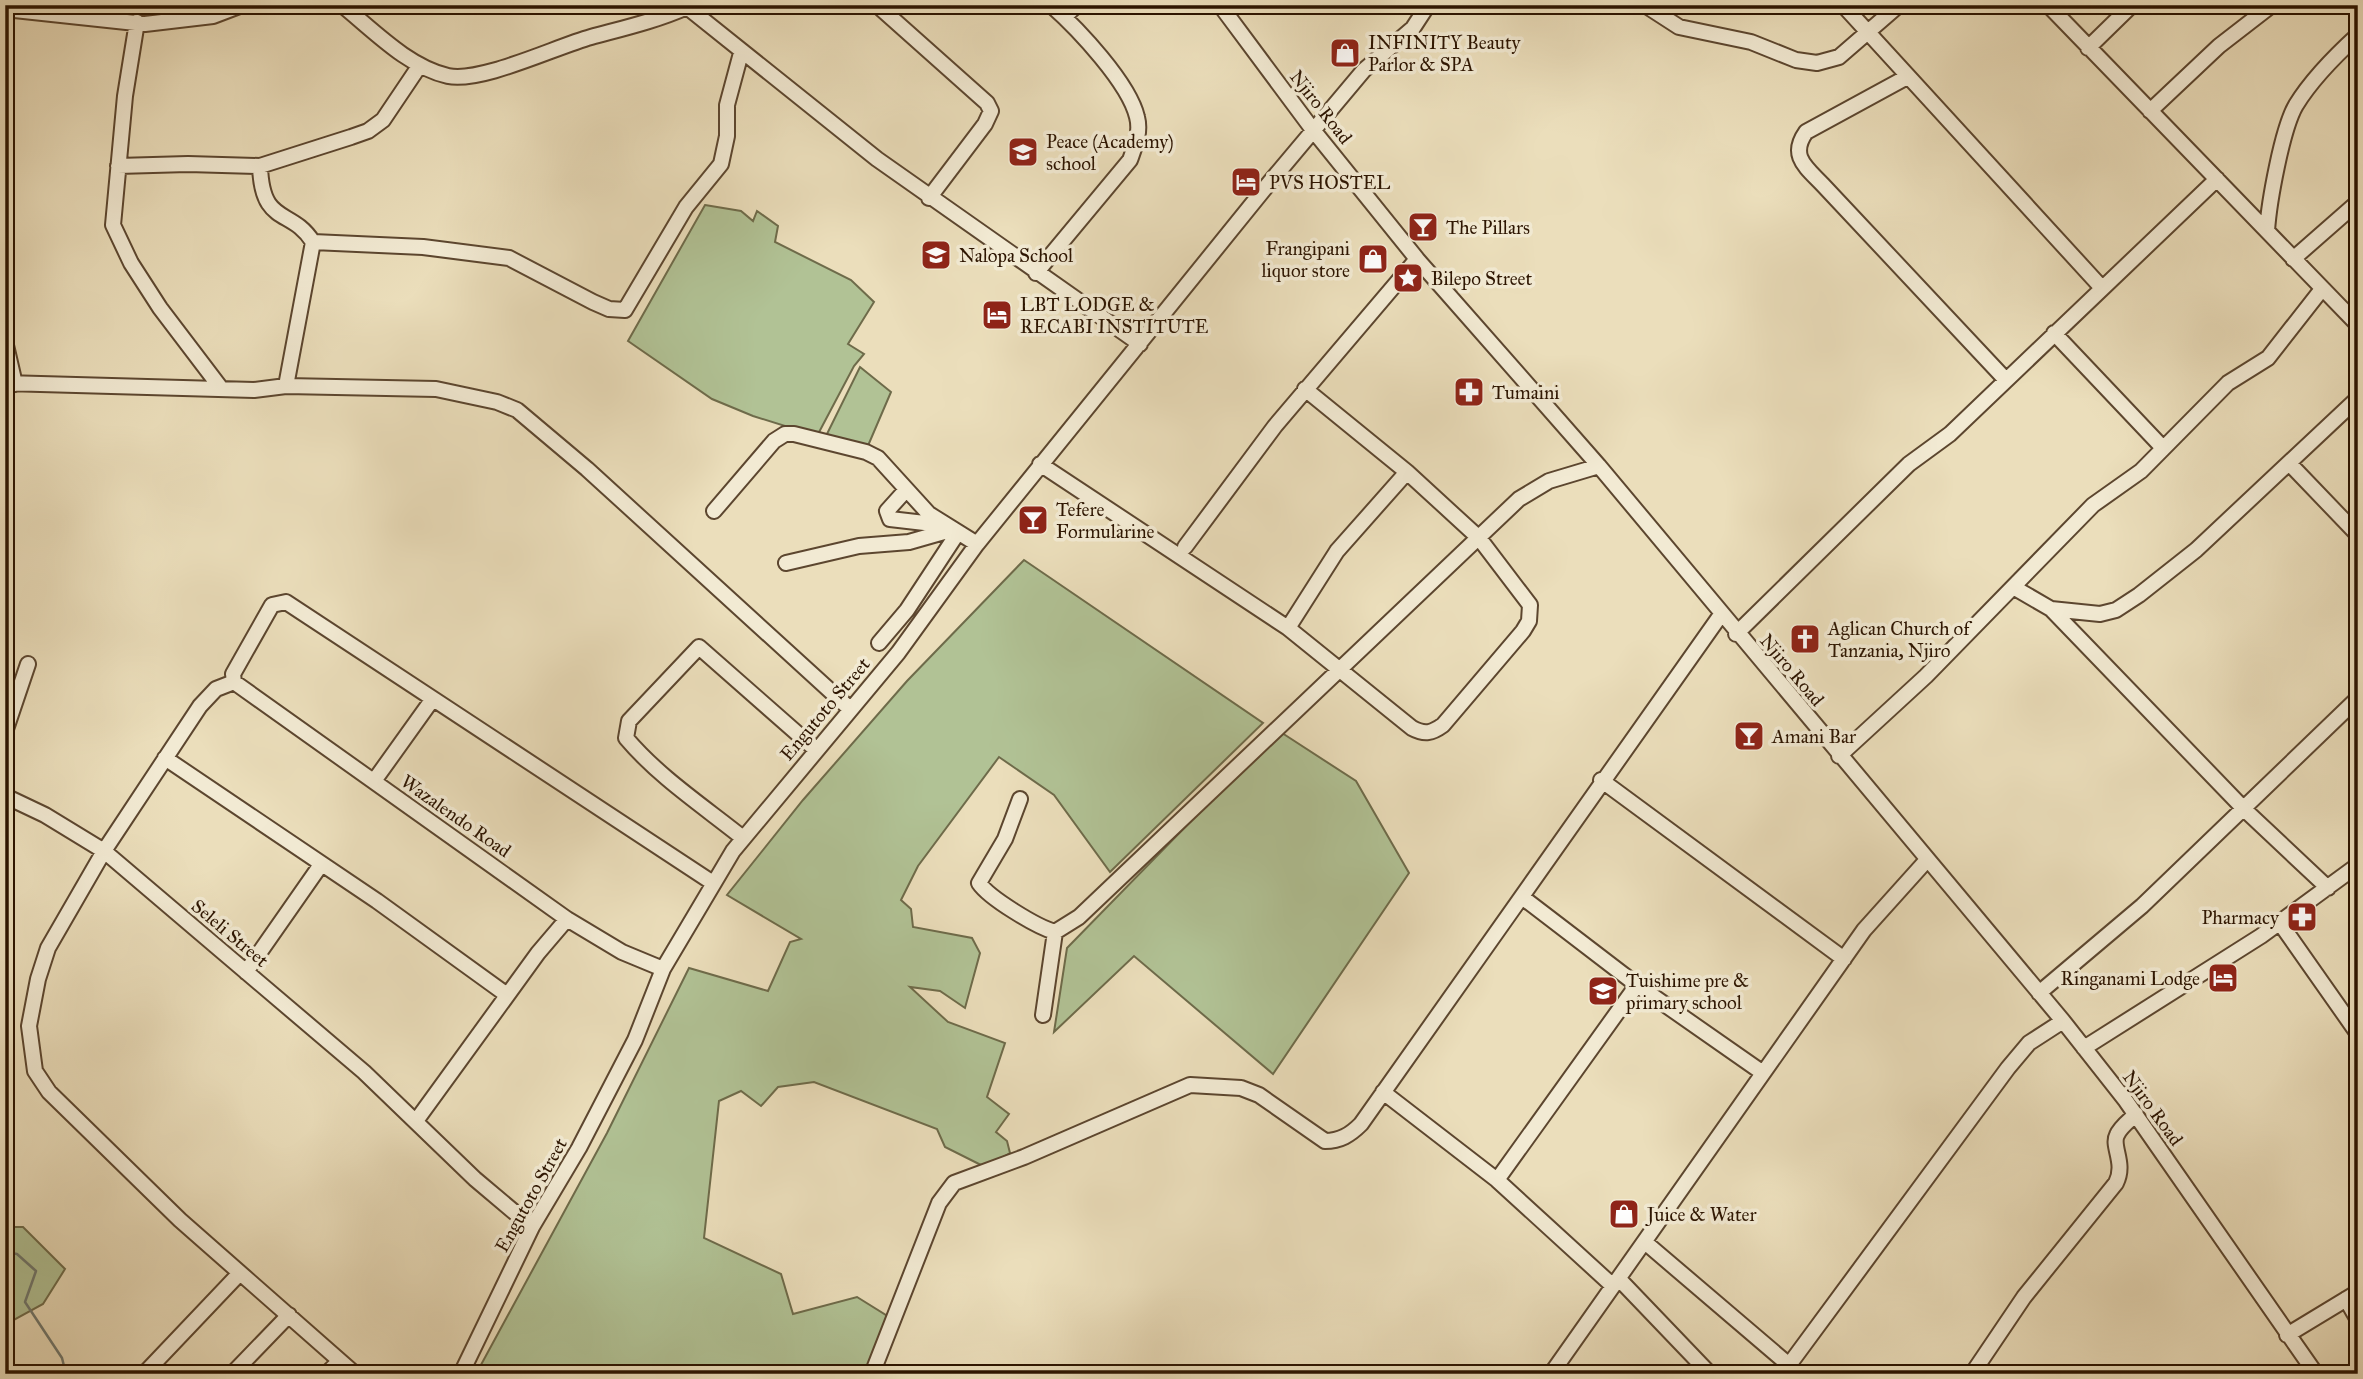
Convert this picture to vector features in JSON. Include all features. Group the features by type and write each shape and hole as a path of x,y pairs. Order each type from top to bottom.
{"street":[{"path":"5,9 137,22 203,18 242,5"},
{"path":"342,5 420,65 447,76 469,77 591,37 637,26 687,6 741,53 929,198 1140,344"},
{"path":"877,5 990,107 990,117 929,198"},
{"path":"1036,273 1130,160 1138,138 1137,118 1126,93 1064,17 1051,5"},
{"path":"1064,17 1077,5"},
{"name":"Njiro Road","path":"1220,5 1313,130 1417,260 1599,466 1720,615 2063,1021 2136,1114 2316,1374"},
{"name":"Engutoto Street","path":"461,1374 532,1227 572,1160 629,1052 663,969 713,883 743,838 849,708 898,653 976,544 1313,130 1364,70 1413,28 1428,5"},
{"path":"1645,5 1679,27 1751,42 1804,62 1832,61 1899,5"},
{"path":"1843,5 2102,288"},
{"path":"2048,5 2358,325"},
{"path":"2088,48 2132,5"},
{"path":"2150,111 2219,46 2272,5"},
{"path":"137,22 125,96 113,208 115,232 160,308 220,387"},
{"path":"2267,231 2268,211 2283,142 2297,104 2338,53 2358,35"},
{"path":"260,166 261,188 267,202 277,215 313,242 423,247 509,258 593,302 609,309 625,310 686,207 721,164 727,136 727,105 741,53"},
{"path":"118,166 260,166 368,131 383,120 420,65"},
{"path":"1907,77 1806,132 1797,144 1797,151 1823,185 2005,379"},
{"path":"1736,634 1909,464 1950,434 2217,180"},
{"path":"2293,260 2358,202"},
{"path":"286,386 313,242"},
{"path":"1185,547 1305,389 1417,260"},
{"path":"1839,756 1926,676 2093,505 2141,471 2228,383 2268,358 2322,289"},
{"path":"2054,333 2163,449"},
{"path":"5,341 10,384 220,387 254,390 286,386 436,389 497,402 517,411 587,469 849,708"},
{"path":"1040,464 1288,628 1423,734 1443,725 1523,631 1531,612 1528,599 1479,538 1407,472 1305,389"},
{"path":"2051,609 2100,614 2116,610 2196,550 2358,398"},
{"path":"715,511 774,441 785,434 866,452 885,464 905,491 950,530 976,544"},
{"path":"2289,463 2358,535"},
{"path":"1043,1014 1055,932 1079,917 1535,486 1599,466"},
{"path":"1288,628 1337,551 1407,472"},
{"path":"905,491 887,511 890,519 950,530"},
{"path":"786,563 838,550 909,542 950,530"},
{"path":"880,643 907,610 950,530"},
{"path":"2013,587 2051,609 2245,810 2328,888"},
{"path":"355,1374 239,1274 77,1119 35,1071 29,1026 38,979 59,929 104,851 208,696 216,688 234,682 233,674 272,605 280,601 713,883"},
{"path":"872,1374 939,1203 954,1182 1024,1157 1190,1085 1241,1088 1259,1095 1325,1141 1336,1141 1350,1134 1383,1092 1720,615"},
{"path":"743,838 668,779 631,745 626,738 629,721 699,647 815,750"},
{"path":"5,732 29,664"},
{"name":"Wazalendo Road","path":"234,682 567,919 622,952 663,969"},
{"path":"2039,993 2142,906 2245,810 2281,769 2358,698"},
{"path":"374,781 432,700"},
{"path":"165,758 320,866 388,909 507,995"},
{"path":"1601,780 1844,959"},
{"name":"Seleli Street","path":"5,796 45,815 104,851 364,1072 475,1179 532,1227"},
{"path":"1020,799 1004,839 979,883 986,891 1030,920 1055,932"},
{"path":"1551,1374 1646,1243 1864,930 1926,861"},
{"path":"2084,1048 2280,923 2358,865"},
{"path":"246,972 320,866"},
{"path":"1522,897 1637,985 1763,1073"},
{"path":"416,1121 507,995 567,919"},
{"path":"2280,923 2358,1034"},
{"path":"1496,1180 1637,985"},
{"path":"1646,1243 1789,1369 2008,1068 2029,1043 2063,1021"},
{"path":"1383,1092 1496,1180 1616,1282 1710,1374"},
{"path":"1972,1374 1992,1349 2024,1297 2116,1184 2121,1166 2116,1145 2117,1134 2136,1114"},
{"path":"144,1374 239,1274"},
{"path":"2287,1335 2352,1296 2358,1320"},
{"path":"232,1374 289,1315"},
{"path":"326,1374 340,1360"}],"green space":[{"path":"705,205 741,211 753,221 757,211 778,226 775,242 851,280 874,302 848,344 864,354 854,366 817,436 753,416 712,399 628,341"},
{"path":"860,367 891,392 867,448 824,440"},
{"path":"1024,560 1263,723 1110,872 1054,795 999,757 918,866 901,900 911,909 913,927 972,938 980,953 965,1008 940,991 910,987 948,1022 1005,1043 987,1097 1009,1114 996,1132 1007,1141 1010,1153 985,1167 945,1147 937,1129 814,1082 778,1087 761,1106 741,1091 719,1101 704,1238 781,1274 793,1314 857,1297 889,1317 871,1374 476,1374 607,1133 689,968 768,991 790,942 801,939 727,895 803,800 907,681"},
{"path":"1279,731 1356,781 1409,873 1273,1074 1134,956 1054,1032 1067,948"},
{"path":"5,1227 23,1227 65,1269 43,1304 12,1321 5,1319"}],"waterway":[{"path":"5,1252 17,1254 36,1271 25,1302 62,1358 66,1374"}],"place":[{"name":"INFINITY Beauty Parlor & SPA","path":"1345,53"},
{"name":"Peace (Academy) school","path":"1023,152"},
{"name":"PVS HOSTEL","path":"1246,182"},
{"name":"The Pillars","path":"1423,227"},
{"name":"Nalopa School","path":"936,255"},
{"name":"Frangipani liquor store","path":"1373,259"},
{"name":"Bilepo Street","path":"1408,278"},
{"name":"LBT LODGE & RECABI INSTITUTE","path":"997,315"},
{"name":"Tumaini","path":"1469,392"},
{"name":"Tefere Formularine","path":"1033,520"},
{"name":"Aglican Church of Tanzania, Njiro","path":"1805,639"},
{"name":"Amani Bar","path":"1749,736"},
{"name":"Pharmacy","path":"2302,917"},
{"name":"Ringanami Lodge","path":"2223,978"},
{"name":"Tuishime pre & primary school","path":"1603,991"},
{"name":"Juice & Water","path":"1624,1214"}]}
